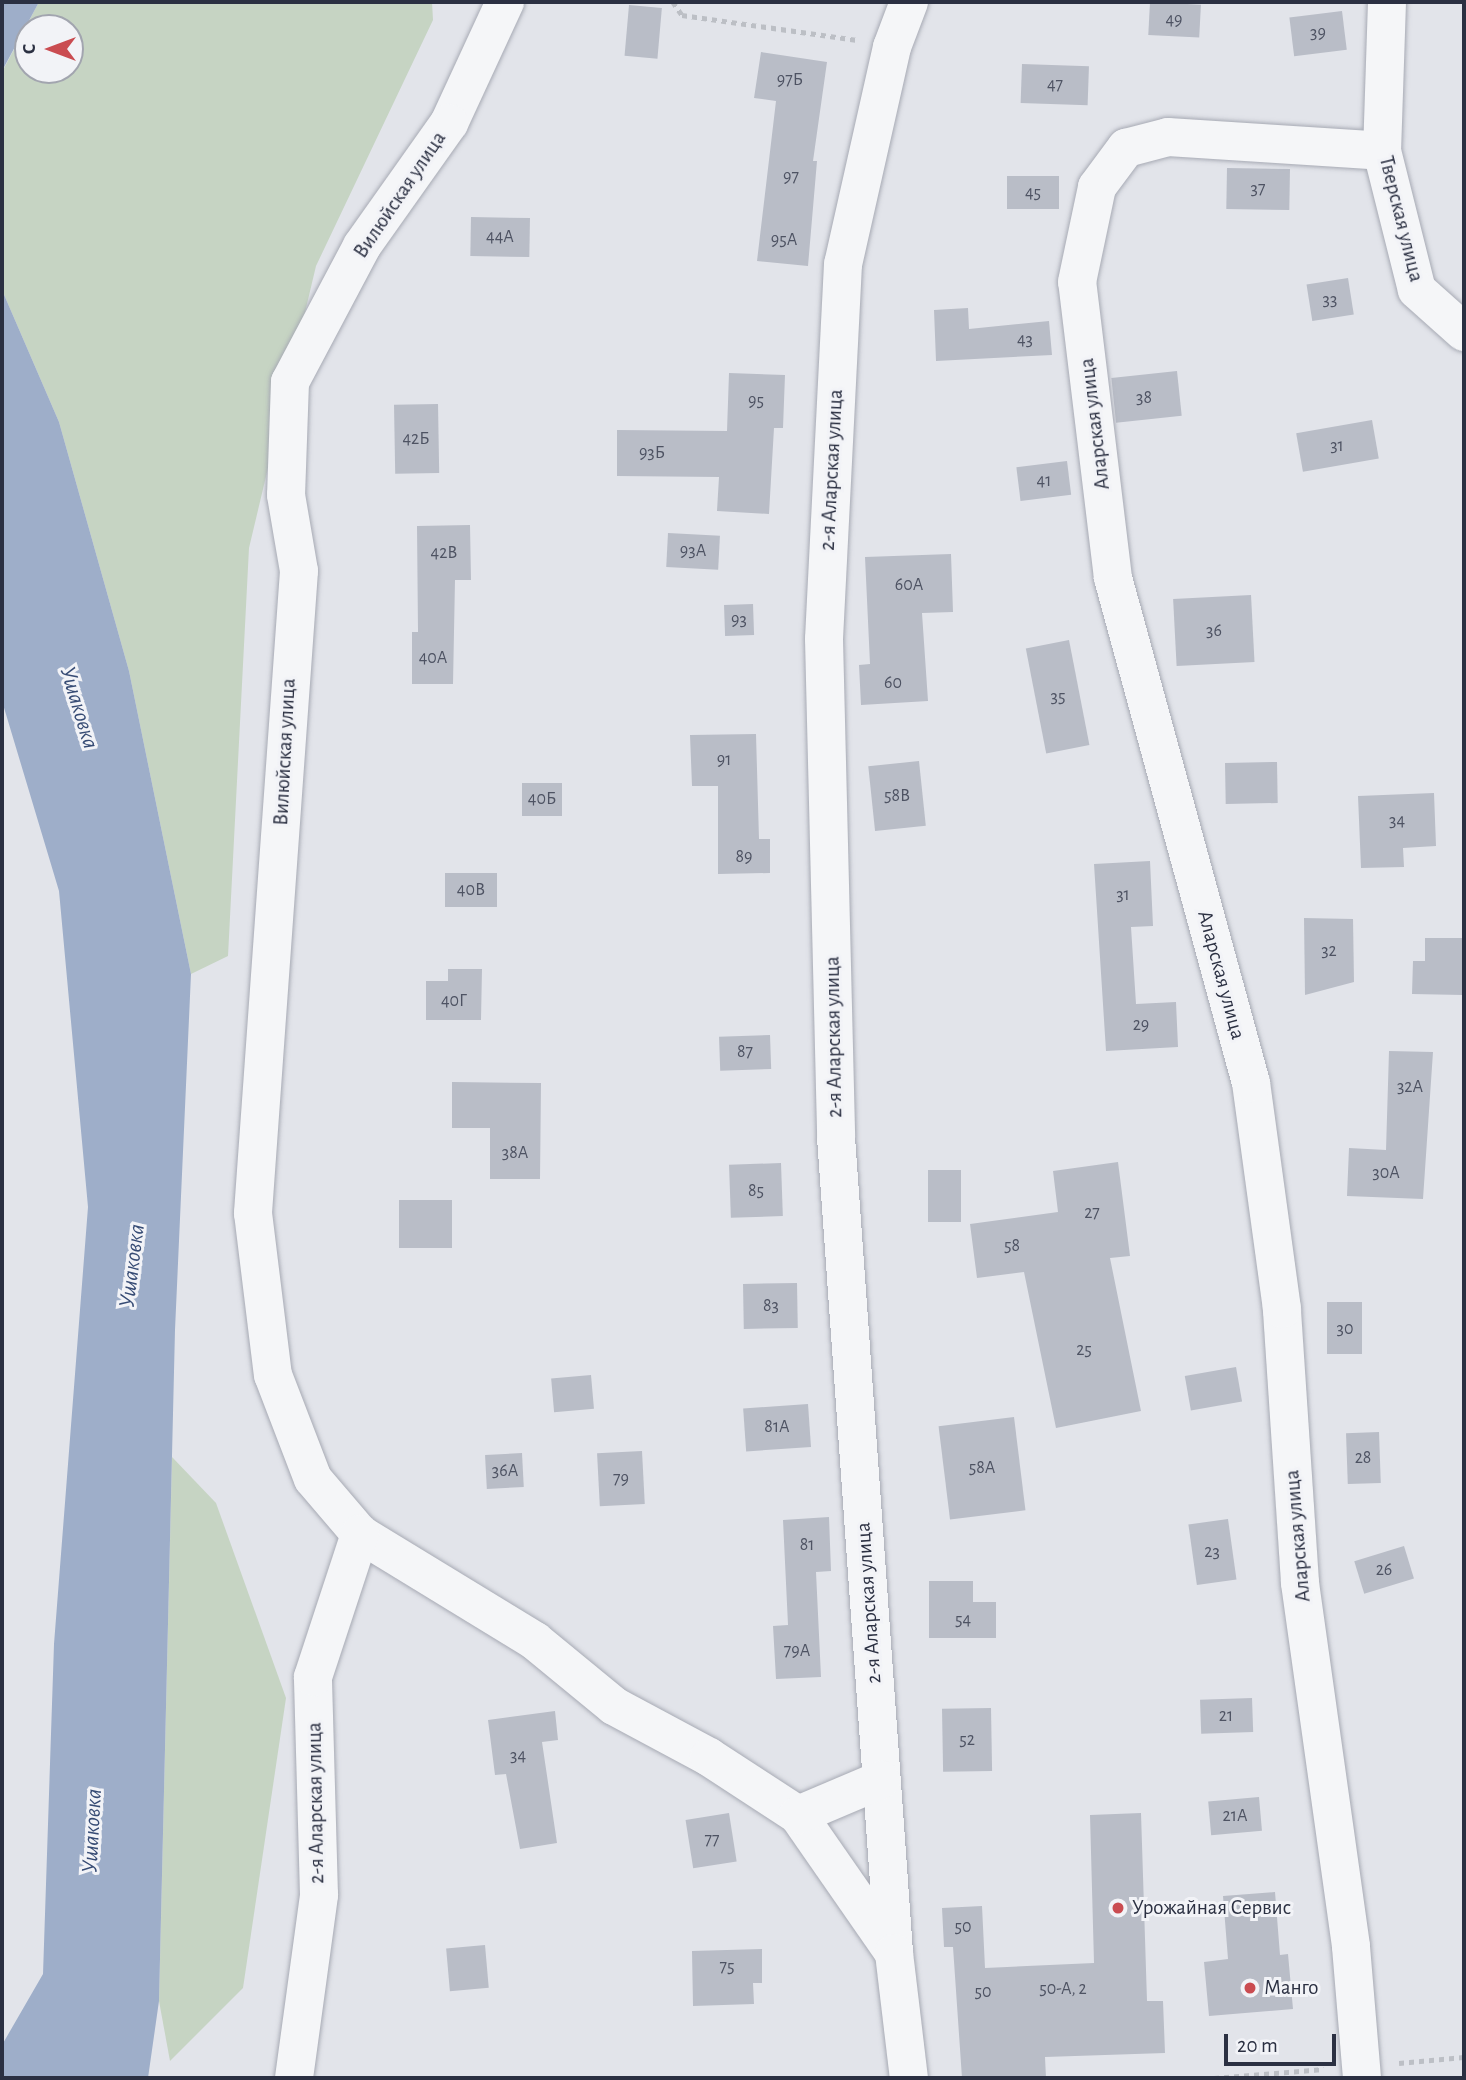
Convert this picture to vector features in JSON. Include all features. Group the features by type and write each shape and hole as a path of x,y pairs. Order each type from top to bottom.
{"street":[{"name":"Вилюйская улица","path":"505,2 449,123 362,246 290,382 286,495 299,571 253,1213 272,1375 313,1479 360,1534 535,1641 614,1706 709,1757 798,1815"},
{"name":"2-я Аларская улица","path":"909,2 892,47 843,264 824,639 836,1137 894,1953 909,2078"},
{"name":"Тверская улица","path":"1387,2 1382,151 1417,290 1464,332"},
{"name":"Аларская улица","path":"1362,2078 1351,1946 1300,1582 1282,1309 1251,1083 1114,578 1077,282 1097,187 1126,148 1168,137 1382,151"},
{"name":"2-я Аларская улица","path":"294,2078 319,1895 313,1677 360,1534"},
{"path":"881,1780 798,1815 894,1953"}],"path":[{"path":"673,2 682,15 892,47"}],"green space":[{"path":"39,2 432,2 433,20 316,266 249,548 228,956 191,974 129,671 59,422 2,290 2,72 14,49 14,84 84,84 84,14 33,14"},
{"path":"172,1457 216,1503 286,1698 243,1988 170,2061 159,2001"}],"water":[{"path":"2,2 39,2 33,14 14,14 14,49 2,71"},
{"name":"Ушаковка","path":"2,290 59,422 129,671 191,974 175,1330 159,2001 148,2078 2,2078 2,2045 43,1974 54,1644 88,1207 59,891 2,701"}],"building":[{"path":"1150,2 1201,5 1199,38 1148,35"},
{"path":"629,5 662,8 657,59 625,56"},
{"path":"1342,11 1347,50 1294,56 1289,17"},
{"path":"761,52 827,62 813,161 817,161 808,266 757,261 776,101 754,98"},
{"path":"1022,64 1089,66 1088,105 1021,103"},
{"path":"1227,168 1290,169 1289,210 1226,209"},
{"path":"1007,176 1059,176 1059,209 1007,209"},
{"path":"471,217 530,218 529,257 470,256"},
{"path":"1348,278 1354,315 1312,321 1307,285"},
{"path":"968,308 969,329 1049,321 1052,355 936,361 934,310"},
{"path":"1177,371 1182,416 1116,423 1111,378"},
{"path":"729,373 785,375 783,428 774,428 769,514 717,511 719,477 617,476 617,430 727,431"},
{"path":"438,404 439,473 395,474 394,405"},
{"path":"1372,420 1379,458 1303,472 1296,433"},
{"path":"1067,461 1071,495 1021,501 1016,467"},
{"path":"470,525 471,580 455,580 453,684 412,684 412,632 418,632 417,526"},
{"path":"668,533 720,536 718,570 666,567"},
{"path":"951,554 953,612 922,613 928,701 861,705 859,665 870,664 865,557"},
{"path":"1251,595 1255,662 1177,666 1173,599"},
{"path":"753,604 754,635 725,636 724,605"},
{"path":"1069,640 1089,745 1046,753 1026,648"},
{"path":"756,734 759,839 770,839 770,873 718,874 718,786 692,786 690,735"},
{"path":"919,761 926,826 875,831 868,766"},
{"path":"1277,762 1278,803 1226,804 1225,763"},
{"path":"522,783 562,783 562,816 522,816"},
{"path":"1434,793 1436,846 1403,848 1404,867 1361,868 1358,796"},
{"path":"1150,861 1153,926 1131,927 1136,1004 1176,1002 1178,1047 1106,1051 1094,864"},
{"path":"445,873 497,873 497,907 445,907"},
{"path":"1304,918 1353,919 1354,982 1305,995"},
{"path":"1425,938 1464,938 1463,995 1412,994 1413,961 1425,961"},
{"path":"448,969 482,969 481,1020 426,1020 426,981 448,981"},
{"path":"770,1035 771,1069 720,1071 719,1037"},
{"path":"1389,1051 1433,1052 1423,1199 1347,1196 1349,1148 1386,1150"},
{"path":"452,1082 541,1083 540,1179 490,1179 490,1128 452,1128"},
{"path":"1118,1162 1130,1256 1110,1258 1141,1411 1056,1428 1024,1272 977,1278 970,1224 1058,1212 1053,1171"},
{"path":"781,1163 783,1216 731,1218 729,1165"},
{"path":"928,1170 961,1170 961,1222 928,1222"},
{"path":"399,1200 452,1200 452,1248 399,1248"},
{"path":"797,1283 798,1328 744,1329 743,1284"},
{"path":"1327,1302 1362,1302 1362,1354 1327,1354"},
{"path":"1236,1367 1242,1401 1191,1410 1185,1376"},
{"path":"591,1375 594,1409 554,1412 551,1378"},
{"path":"808,1404 811,1447 746,1451 743,1409"},
{"path":"1014,1417 1025,1510 950,1520 939,1426"},
{"path":"1379,1432 1381,1483 1348,1484 1346,1433"},
{"path":"642,1451 645,1504 600,1506 597,1453"},
{"path":"522,1453 524,1487 487,1489 485,1455"},
{"path":"829,1517 831,1571 816,1572 821,1677 776,1679 773,1626 788,1625 783,1520"},
{"path":"1228,1519 1236,1579 1197,1585 1188,1525"},
{"path":"1404,1546 1414,1579 1364,1594 1354,1561"},
{"path":"929,1581 973,1581 973,1602 996,1602 996,1638 929,1638"},
{"path":"1252,1698 1253,1732 1201,1734 1200,1700"},
{"path":"991,1708 992,1771 943,1772 942,1709"},
{"path":"555,1711 558,1740 542,1742 557,1843 520,1849 506,1774 495,1775 488,1720"},
{"path":"1259,1797 1262,1831 1211,1835 1208,1801"},
{"path":"729,1813 737,1861 693,1868 686,1820"},
{"path":"1141,1813 1147,2001 1163,2001 1165,2053 1045,2057 1046,2078 962,2078 953,1947 944,1947 942,1908 982,1906 985,1968 1094,1963 1090,1815"},
{"path":"1275,1892 1280,1955 1288,1954 1293,2009 1209,2016 1204,1962 1228,1959 1223,1896"},
{"path":"485,1945 489,1988 450,1991 446,1948"},
{"path":"762,1949 762,1983 753,1983 754,2004 693,2006 692,1951"}],"place":[{"name":"Урожайная Сервис","path":"1118,1908"},
{"name":"Манго","path":"1250,1988"}]}
